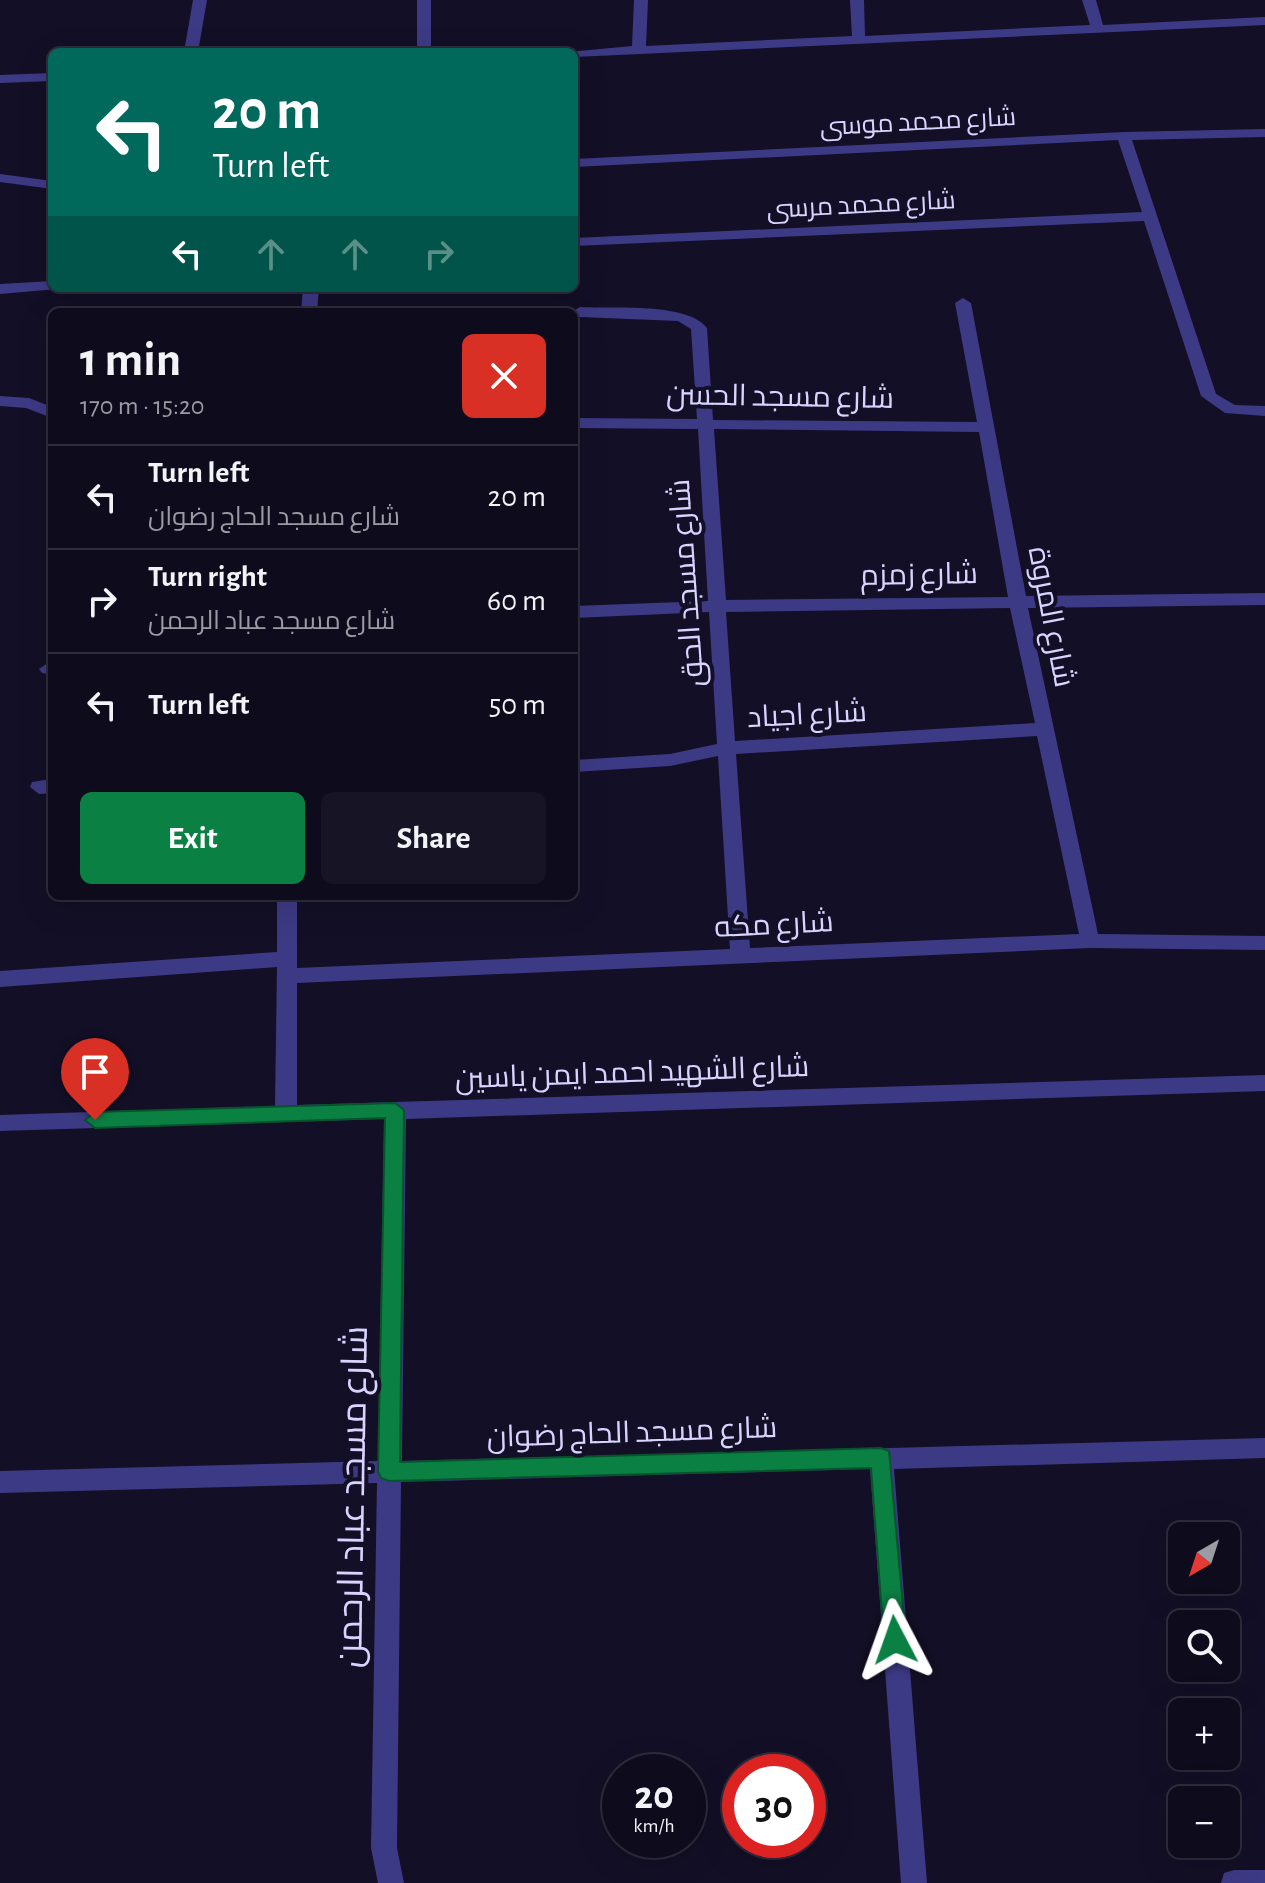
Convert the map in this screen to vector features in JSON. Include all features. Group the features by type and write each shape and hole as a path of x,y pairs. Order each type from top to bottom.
{"street":[{"path":"192,48 200,0"},
{"path":"424,0 424,48"},
{"path":"639,50 641,0"},
{"path":"857,0 859,40"},
{"path":"1089,0 1098,29"},
{"path":"578,53 1265,21"},
{"path":"0,79 48,77"},
{"name":"شارع محمد موسى","path":"578,163 1124,136 1265,133"},
{"path":"1124,136 1209,396 1231,410 1265,411"},
{"path":"0,178 48,184"},
{"name":"شارع محمد مرسى","path":"578,242 1150,216"},
{"path":"0,289 48,286"},
{"name":"شارع المروة","path":"963,303 1018,602 1090,941"},
{"name":"شارع مسجد الحق","path":"580,312 679,316 692,320 699,328 740,956"},
{"path":"0,401 29,403 48,411"},
{"name":"شارع مسجد الحسن","path":"578,423 986,427"},
{"name":"شارع زمزم","path":"578,612 717,606 1265,599"},
{"name":"شارع اجياد","path":"578,766 670,760 727,748 1045,729"},
{"path":"286,1114 287,900"},
{"name":"شارع مكه","path":"0,979 740,956 1090,941 1265,943"},
{"name":"شارع الشهيد احمد ايمن ياسين","path":"0,1123 1265,1083"},
{"name":"شارع مسجد عباد الرحمن","path":"391,1883 384,1848 395,1110"},
{"name":"شارع مسجد الحاج رضوان","path":"0,1482 1265,1448"},
{"path":"881,1458 914,1883"},
{"path":"1234,1883 1265,1883"}],"route":[{"path":"95,1120 395,1110 389,1472 881,1458 895,1640"}]}
